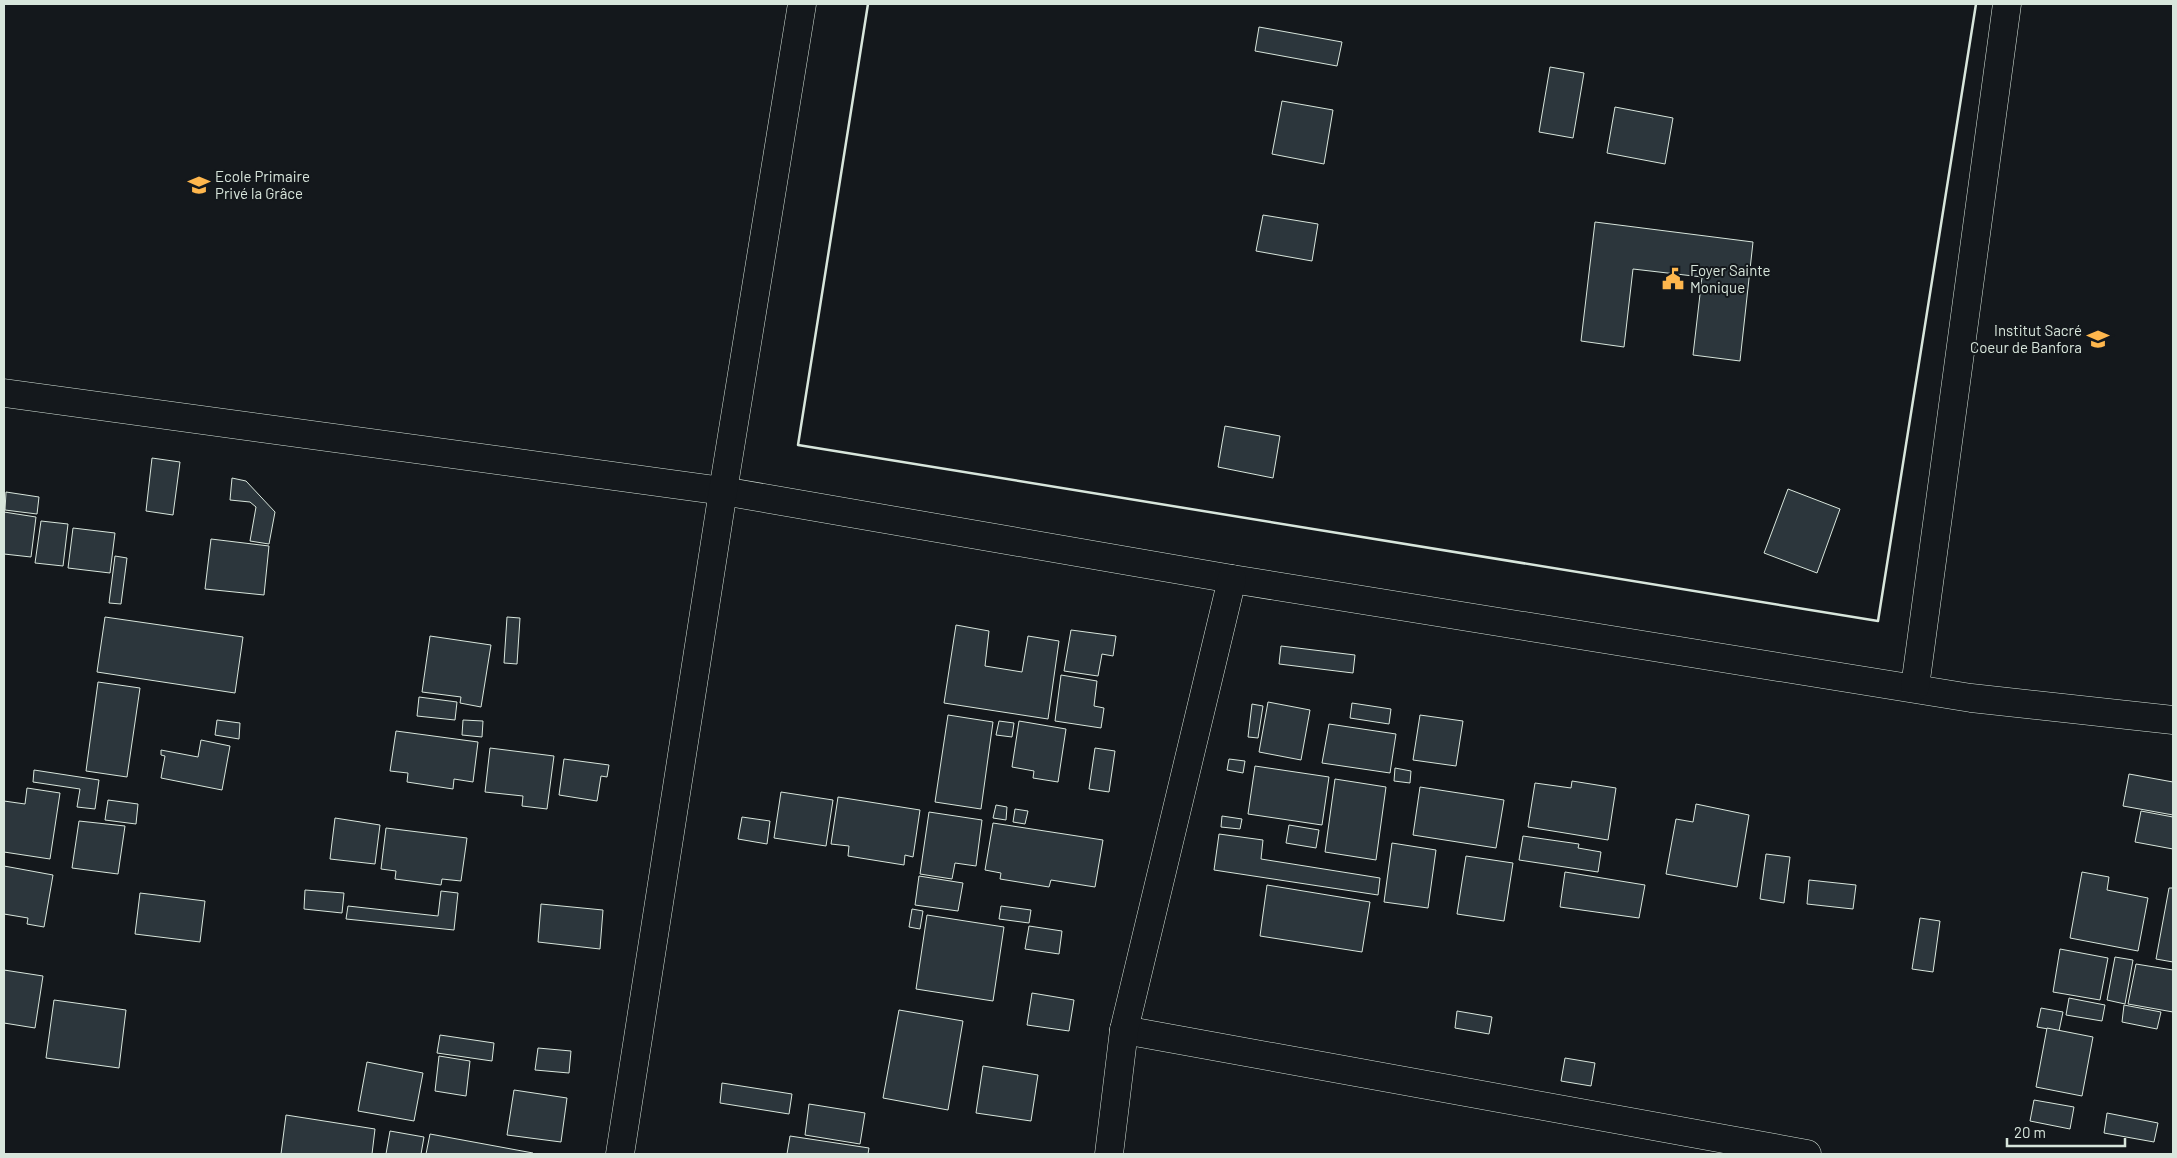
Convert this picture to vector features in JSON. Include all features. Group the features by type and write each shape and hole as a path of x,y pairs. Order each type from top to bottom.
{"street":[{"path":"620,1154 723,491 802,4"},
{"path":"1915,687 2007,4"},
{"path":"4,393 723,491 1232,579 1915,687 1971,698 2173,720"},
{"path":"1109,1154 1124,1030 1232,579"},
{"path":"1124,1030 1807,1154"}],"building":[{"path":"1259,27 1342,42 1337,66 1255,51"},
{"path":"1550,67 1584,73 1573,138 1539,132"},
{"path":"1282,101 1333,110 1324,164 1272,154"},
{"path":"1615,107 1673,118 1665,164 1607,153"},
{"path":"1263,215 1318,224 1312,261 1256,251"},
{"path":"1595,222 1753,242 1740,361 1693,355 1702,277 1633,269 1624,347 1581,341"},
{"path":"1225,426 1280,436 1273,478 1218,467"},
{"path":"152,458 180,462 173,515 146,511"},
{"path":"232,478 246,481 275,512 269,544 250,541 256,507 250,502 230,500"},
{"path":"1788,489 1840,509 1817,573 1764,553"},
{"path":"6,492 39,497 37,514 5,510"},
{"path":"4,512 36,517 31,557 4,554"},
{"path":"41,521 68,524 63,566 35,563"},
{"path":"73,528 115,533 110,573 68,568"},
{"path":"211,539 269,546 264,595 205,589"},
{"path":"115,556 127,558 121,604 109,603"},
{"path":"105,617 243,637 235,693 97,672"},
{"path":"507,617 520,618 517,664 504,663"},
{"path":"956,625 989,631 985,666 1022,672 1028,636 1059,641 1048,719 944,703"},
{"path":"1071,630 1116,636 1113,656 1102,654 1098,676 1064,671"},
{"path":"430,636 491,645 481,707 460,703 461,697 422,692"},
{"path":"1281,646 1355,655 1353,673 1279,664"},
{"path":"1061,675 1097,681 1094,706 1104,708 1101,728 1055,721"},
{"path":"98,682 140,688 127,777 86,771"},
{"path":"419,697 457,702 455,720 417,716"},
{"path":"1268,702 1310,710 1301,760 1259,752"},
{"path":"1352,703 1391,709 1389,724 1350,718"},
{"path":"1252,704 1263,706 1258,738 1248,737"},
{"path":"948,715 993,722 981,809 935,802"},
{"path":"1420,715 1463,721 1456,766 1413,760"},
{"path":"217,720 240,723 239,739 215,735"},
{"path":"463,720 483,721 482,737 462,735"},
{"path":"999,721 1014,723 1012,737 996,735"},
{"path":"1019,721 1066,729 1058,782 1033,778 1034,771 1012,767"},
{"path":"1329,724 1396,734 1390,773 1322,763"},
{"path":"396,731 478,742 473,782 454,779 453,789 407,782 408,773 390,771"},
{"path":"201,740 230,746 222,790 161,778 165,756 161,755 161,750 198,757"},
{"path":"490,748 554,756 547,809 522,806 523,796 485,792"},
{"path":"1095,748 1115,751 1109,792 1089,789"},
{"path":"564,759 609,765 607,777 601,776 597,801 559,795"},
{"path":"1229,759 1245,761 1243,773 1227,770"},
{"path":"1255,766 1329,777 1322,825 1248,814"},
{"path":"1395,768 1411,771 1410,783 1394,781"},
{"path":"34,770 99,780 95,809 77,807 80,789 33,782"},
{"path":"2129,774 2173,782 2173,815 2123,806"},
{"path":"1335,779 1386,787 1376,860 1325,852"},
{"path":"1572,781 1616,788 1608,840 1528,827 1535,783 1571,788"},
{"path":"1420,787 1504,800 1496,848 1413,835"},
{"path":"27,788 60,793 50,859 4,852 4,801 25,804"},
{"path":"781,792 833,800 826,846 774,838"},
{"path":"838,797 920,810 913,857 905,855 904,865 848,856 849,846 831,844"},
{"path":"108,800 138,804 136,824 105,820"},
{"path":"1696,804 1749,815 1737,887 1666,874 1676,819 1693,822"},
{"path":"996,805 1007,807 1006,820 993,818"},
{"path":"1015,809 1028,811 1025,824 1013,822"},
{"path":"2141,811 2173,817 2173,849 2135,842"},
{"path":"929,812 982,820 976,866 955,863 952,879 920,874"},
{"path":"1222,816 1242,819 1240,829 1221,827"},
{"path":"742,817 770,821 767,844 738,839"},
{"path":"335,818 380,825 375,864 330,859"},
{"path":"79,821 125,826 118,874 72,868"},
{"path":"993,823 1103,840 1095,887 1051,880 1049,887 1000,879 1001,873 985,870"},
{"path":"1289,825 1319,830 1316,848 1286,843"},
{"path":"386,828 467,838 461,881 442,879 441,885 395,879 396,871 381,869"},
{"path":"1219,834 1263,840 1261,859 1380,878 1378,895 1214,870"},
{"path":"1523,836 1579,844 1578,848 1601,852 1598,872 1519,860"},
{"path":"1392,843 1436,850 1428,908 1384,902"},
{"path":"1766,854 1790,857 1784,903 1760,899"},
{"path":"1466,856 1513,863 1504,921 1457,914"},
{"path":"4,866 53,875 44,927 27,924 28,918 4,914"},
{"path":"1565,872 1645,885 1639,918 1560,907"},
{"path":"2082,872 2109,877 2107,890 2148,898 2138,951 2070,938"},
{"path":"919,876 963,883 958,911 915,905"},
{"path":"1809,880 1856,885 1853,909 1807,904"},
{"path":"1267,885 1370,902 1362,952 1260,936"},
{"path":"2169,888 2173,888 2173,962 2156,959"},
{"path":"305,890 344,893 342,913 304,909"},
{"path":"441,891 458,893 454,930 346,919 348,906 438,916"},
{"path":"140,893 205,901 200,942 135,934"},
{"path":"541,904 603,910 600,949 538,942"},
{"path":"1001,906 1031,910 1029,923 999,919"},
{"path":"912,909 923,911 920,929 909,927"},
{"path":"927,915 1004,927 993,1001 916,989"},
{"path":"1920,918 1940,921 1933,972 1912,969"},
{"path":"1029,926 1062,931 1059,954 1025,949"},
{"path":"2060,949 2108,958 2100,1000 2053,992"},
{"path":"2115,957 2133,960 2125,1004 2107,1000"},
{"path":"2136,964 2173,970 2173,1012 2128,1004"},
{"path":"4,970 43,976 35,1028 4,1023"},
{"path":"1032,993 1074,1000 1069,1031 1027,1025"},
{"path":"2069,998 2105,1005 2102,1021 2066,1015"},
{"path":"54,1000 126,1010 119,1068 46,1058"},
{"path":"2124,1005 2161,1012 2157,1029 2122,1022"},
{"path":"2041,1008 2063,1012 2059,1031 2037,1027"},
{"path":"899,1010 963,1021 948,1110 883,1098"},
{"path":"1457,1011 1492,1017 1489,1034 1455,1028"},
{"path":"2047,1028 2093,1037 2082,1096 2036,1087"},
{"path":"440,1035 494,1043 492,1061 437,1053"},
{"path":"538,1048 571,1051 569,1073 535,1070"},
{"path":"439,1056 470,1061 466,1096 435,1091"},
{"path":"1565,1058 1595,1063 1591,1086 1561,1081"},
{"path":"367,1062 423,1073 414,1121 358,1111"},
{"path":"983,1066 1038,1075 1031,1121 976,1113"},
{"path":"722,1083 792,1094 789,1114 720,1103"},
{"path":"514,1090 567,1098 561,1142 507,1135"},
{"path":"2034,1100 2074,1107 2070,1129 2030,1121"},
{"path":"809,1104 865,1113 860,1144 805,1135"},
{"path":"2107,1113 2158,1123 2154,1142 2104,1133"},
{"path":"286,1115 375,1129 372,1154 281,1154"},
{"path":"390,1131 424,1137 421,1154 386,1154"},
{"path":"430,1134 533,1153 426,1154"},
{"path":"790,1136 869,1148 868,1154 787,1154"}],"wall":[{"path":"868,4 798,445 1878,621 1976,4"}],"place":[{"name":"Ecole Primaire Privé la Grâce","path":"199,185"},
{"name":"Foyer Sainte Monique","path":"1673,279"},
{"name":"Institut Sacré Coeur de Banfora","path":"2098,339"}]}
